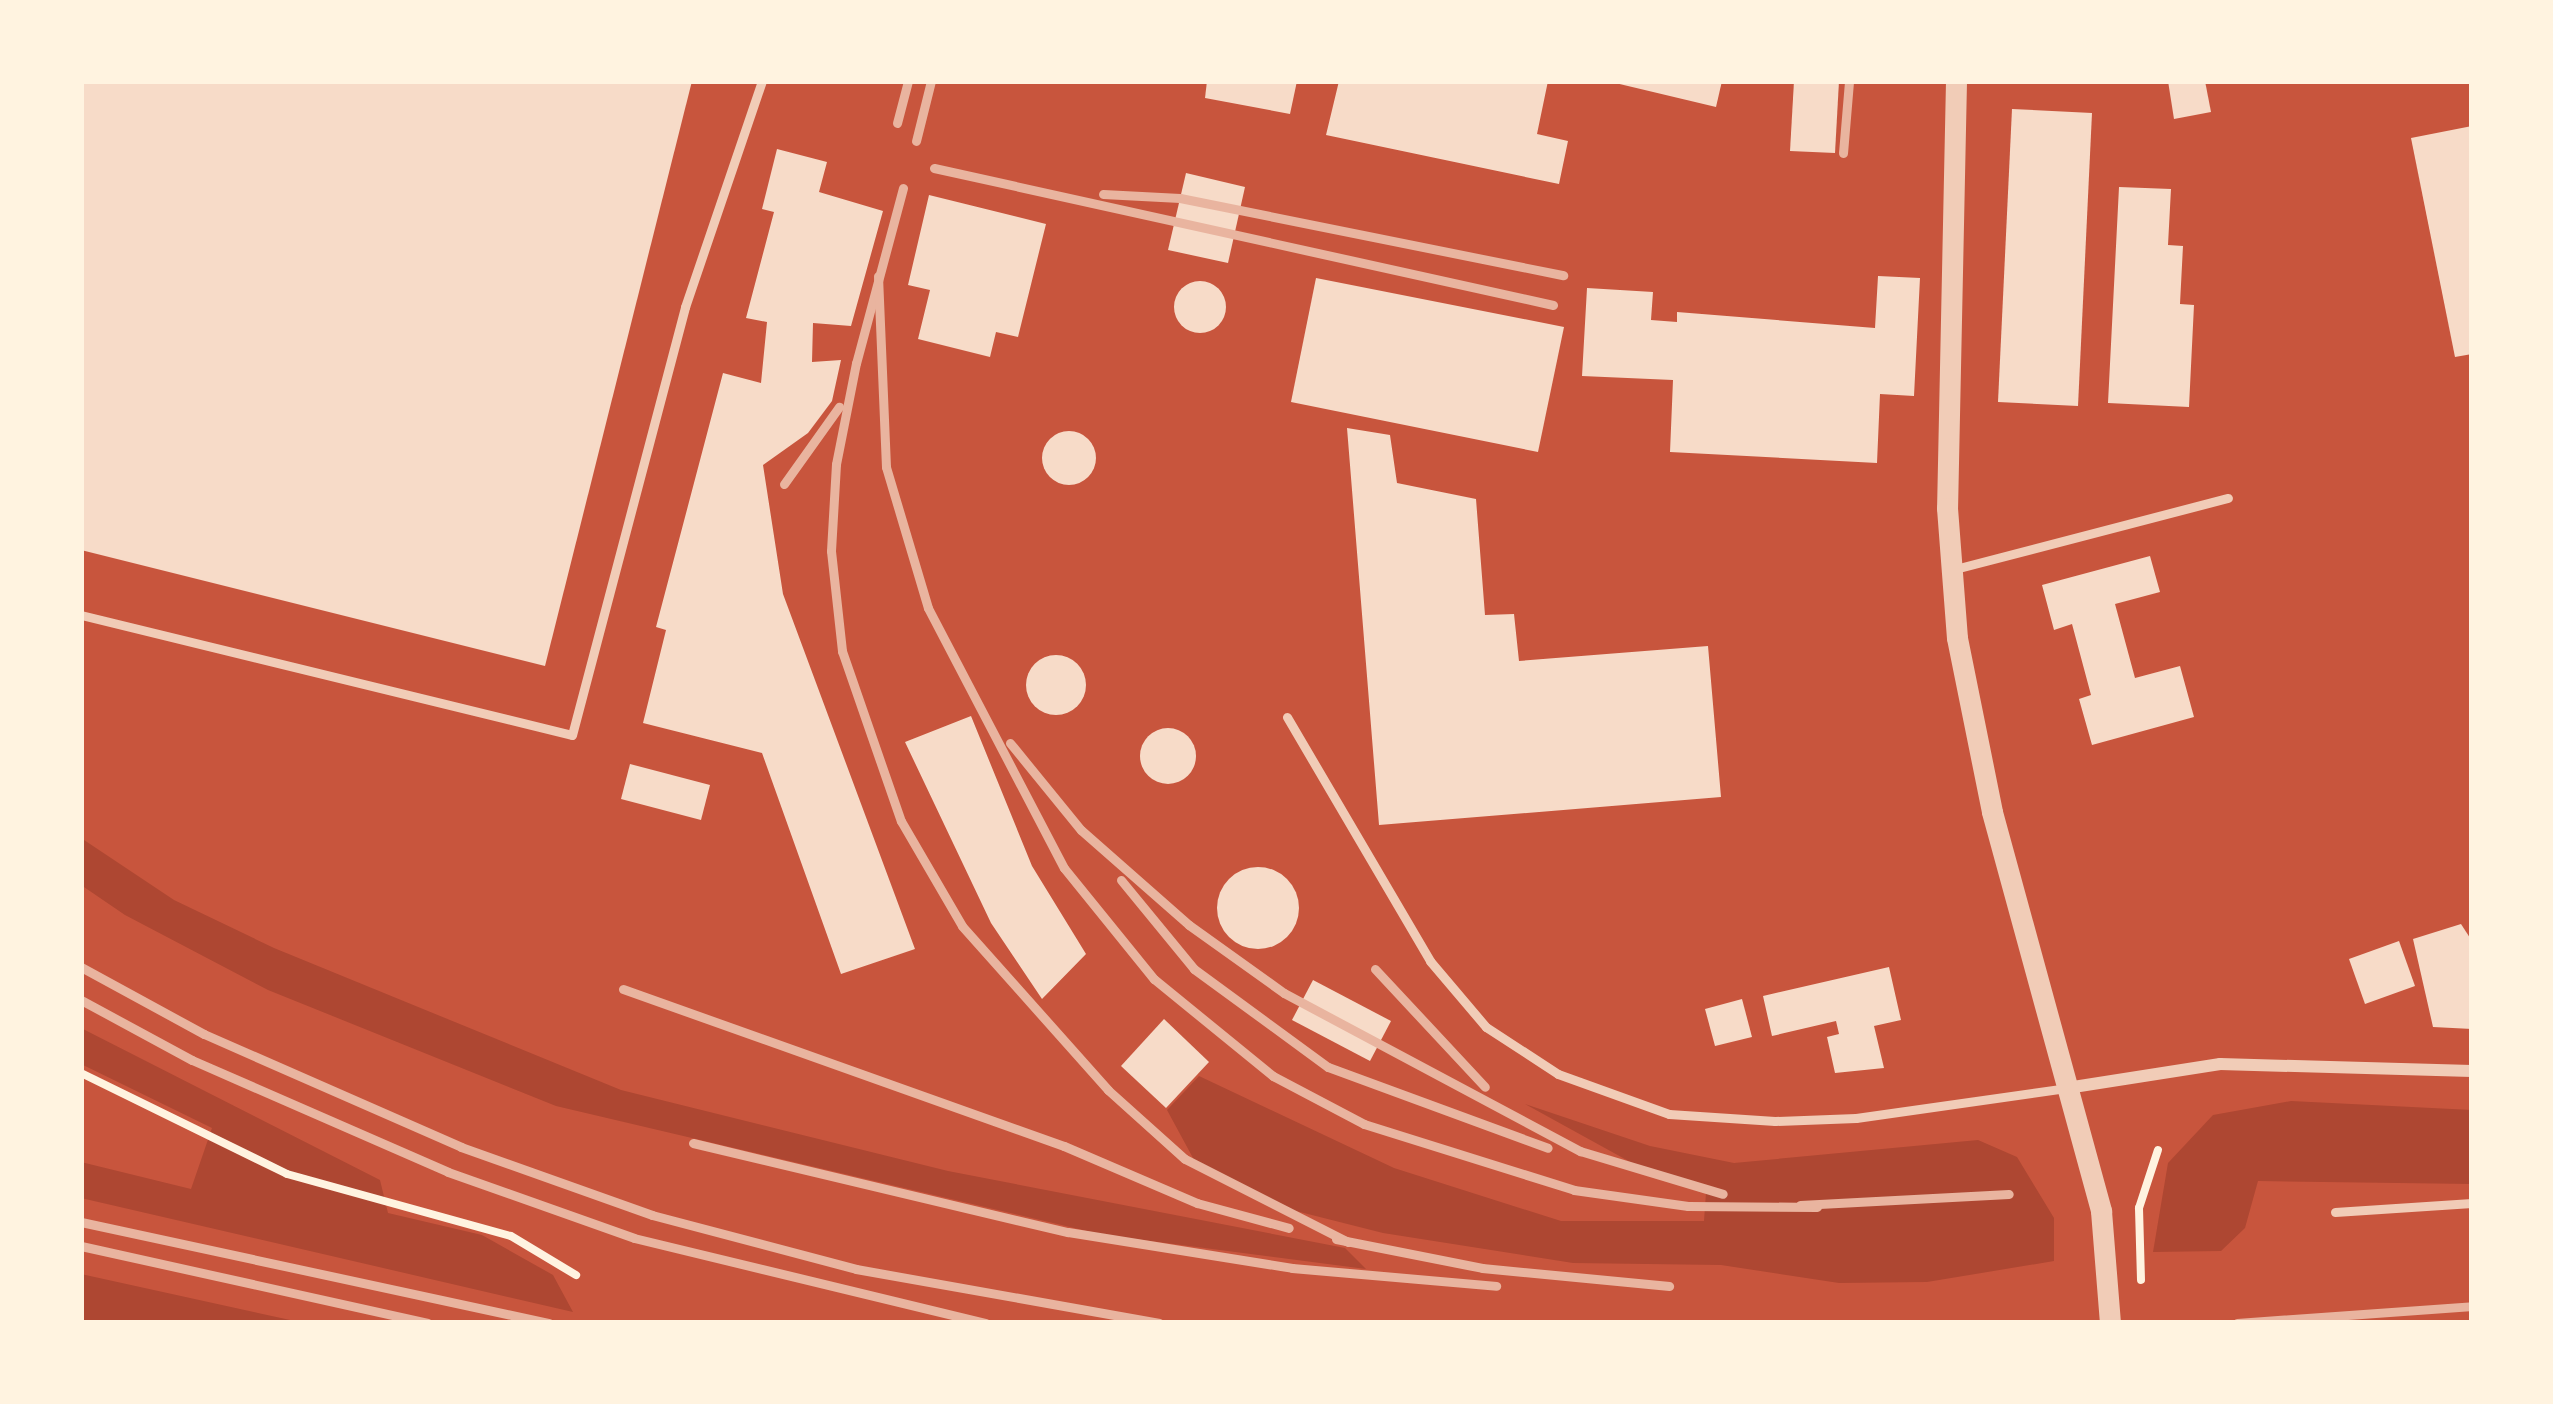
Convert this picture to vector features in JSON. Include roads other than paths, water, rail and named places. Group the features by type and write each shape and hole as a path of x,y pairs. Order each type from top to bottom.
{"street":[{"path":"1956,81 1950,570 1970,721 2102,1211 2110,1323"},
{"path":"2067,1088 2220,1064 2472,1072"}],"lane":[{"path":"81,615 572,735 685,307 761,81"},
{"path":"1950,570 2228,498"},
{"path":"1288,717 1430,961 1486,1027 1558,1074 1670,1114 1775,1121 1856,1118 2067,1088"},
{"path":"2335,1212 2472,1203"}],"railway":[{"path":"897,123 908,81"},
{"path":"916,141 931,81"},
{"path":"1843,153 1849,81"},
{"path":"934,168 1553,305"},
{"path":"903,188 856,363 836,464 831,551 842,651 901,821 962,926 1108,1090 1185,1159 1348,1242"},
{"path":"1103,194 1180,198 1563,275"},
{"path":"878,276 886,467 928,608 1064,868 1154,979 1273,1076 1364,1124 1574,1190 1688,1206 1817,1207"},
{"path":"784,484 839,407"},
{"path":"1010,743 1081,830 1189,925 1284,993 1580,1151 1723,1194"},
{"path":"1121,880 1194,969 1328,1067 1548,1148"},
{"path":"81,967 204,1034 461,1147 652,1215 856,1269 1159,1323"},
{"path":"1375,969 1485,1087"},
{"path":"623,989 1064,1146 1197,1203 1289,1228"},
{"path":"81,1000 192,1060 448,1172 634,1238 986,1323"},
{"path":"693,1143 1068,1232 1292,1268 1496,1286"},
{"path":"1800,1205 2009,1194"},
{"path":"81,1222 549,1323"},
{"path":"1336,1239 1482,1268 1669,1286"},
{"path":"81,1246 428,1323"},
{"path":"2237,1323 2472,1306"}]}
